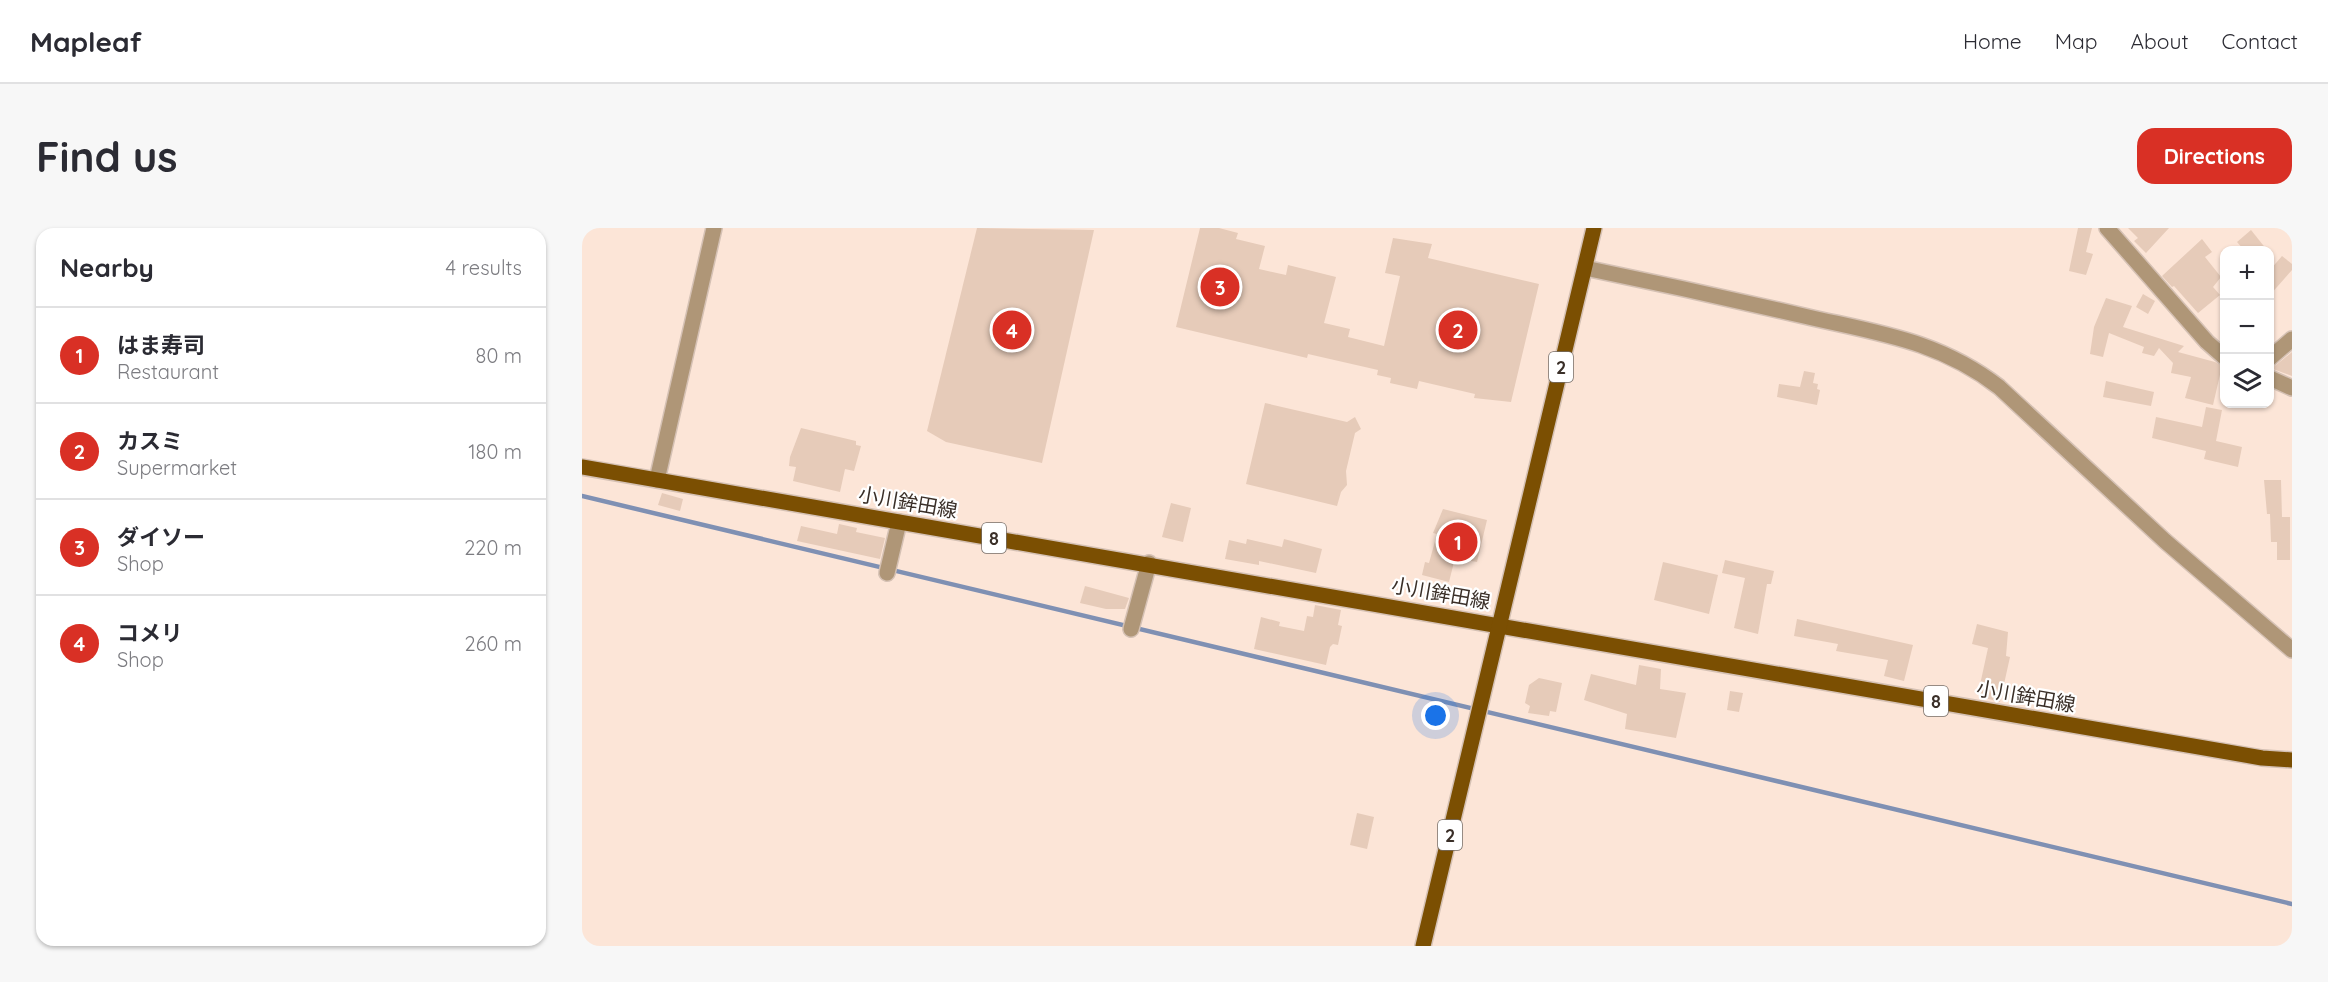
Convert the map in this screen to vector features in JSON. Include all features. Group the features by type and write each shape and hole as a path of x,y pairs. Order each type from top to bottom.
{"main road":[{"name":"2","path":"1423,946 1594,228"},
{"name":"小川鉾田線","path":"582,467 2252,756 2292,760"}],"street":[{"path":"657,480 714,228"},
{"path":"2107,228 2207,342 2221,354"},
{"path":"1585,268 1920,343 1972,366 1999,387 2165,541 2292,650"},
{"path":"2274,355 2292,339"},
{"path":"2274,380 2292,388"},
{"path":"888,569 899,522"},
{"path":"1132,626 1149,564"}],"building":[{"path":"977,228 1094,230 1042,463 946,442 927,431"},
{"path":"1200,228 1219,228 1238,233 1236,239 1265,246 1259,269 1286,275 1288,265 1336,277 1324,323 1350,329 1348,337 1384,346 1400,276 1385,273 1393,238 1432,244 1428,258 1539,284 1511,402 1474,398 1475,394 1419,381 1417,389 1390,383 1391,378 1377,375 1378,370 1308,354 1307,358 1176,327"},
{"path":"2078,228 2092,228 2086,252 2093,254 2086,275 2069,271"},
{"path":"2128,228 2169,228 2146,253 2134,241 2138,238"},
{"path":"2251,230 2264,246 2240,246 2237,242"},
{"path":"2202,239 2212,252 2205,257 2220,276 2213,287 2220,295 2198,313 2162,276"},
{"path":"2282,256 2292,264 2292,270 2274,290 2274,265"},
{"path":"2143,294 2155,301 2148,314 2136,307"},
{"path":"2106,298 2132,306 2123,327 2184,346 2178,352 2220,365 2213,405 2185,398 2191,377 2171,373 2173,363 2159,348 2154,356 2142,353 2144,347 2109,333 2103,357 2090,354 2094,327"},
{"path":"2292,352 2292,376 2274,369 2276,365"},
{"path":"1804,371 1815,373 1813,383 1818,384 1817,389 1820,390 1817,405 1777,397 1779,384 1800,387"},
{"path":"2106,381 2154,392 2151,406 2103,397"},
{"path":"1265,403 1347,422 1355,417 1361,429 1355,433 1346,471 1347,485 1341,492 1337,506 1246,484"},
{"path":"2206,407 2222,410 2216,441 2242,447 2238,467 2204,459 2206,451 2152,438 2156,417 2202,427"},
{"path":"801,428 856,441 856,445 861,446 854,471 845,469 840,492 793,481 796,467 789,466 790,457"},
{"path":"2264,480 2281,480 2282,517 2290,517 2290,560 2277,560 2277,542 2271,542 2270,514 2267,514"},
{"path":"662,493 683,499 680,511 658,505"},
{"path":"1171,503 1191,508 1183,542 1162,537"},
{"path":"1443,509 1487,520 1477,562 1455,558 1449,582 1422,575 1425,562 1429,563 1437,534 1433,533"},
{"path":"839,524 857,528 856,532 885,538 880,559 797,541 801,526 837,534"},
{"path":"1247,539 1282,547 1284,539 1322,549 1316,573 1259,561 1259,565 1225,559 1229,540 1246,544"},
{"path":"1725,560 1774,571 1771,584 1767,584 1758,634 1734,628 1745,578 1722,573"},
{"path":"1663,562 1718,575 1709,614 1654,600"},
{"path":"1085,586 1129,598 1125,609 1106,609 1080,603"},
{"path":"1315,605 1341,610 1338,625 1342,626 1338,645 1333,644 1330,647 1326,665 1254,649 1261,617 1280,622 1279,626 1304,631 1307,616 1313,617"},
{"path":"1797,619 1913,645 1904,681 1884,676 1888,660 1836,651 1838,644 1794,636"},
{"path":"1977,624 2008,632 2006,656 2010,657 2000,702 1978,694 1988,648 1972,644"},
{"path":"1639,665 1661,669 1660,689 1686,693 1676,738 1625,729 1627,714 1584,700 1591,674 1636,685"},
{"path":"1539,678 1562,683 1556,712 1550,711 1549,716 1528,713 1530,706 1525,703 1529,685"},
{"path":"1730,691 1743,693 1739,712 1727,710"},
{"path":"1357,813 1374,817 1367,849 1350,845"}],"waterway":[{"path":"582,496 2292,904"}],"place":[{"name":"ダイソー","path":"1220,287"},
{"name":"コメリ","path":"1012,330"},
{"name":"カスミ","path":"1458,330"},
{"name":"はま寿司","path":"1458,542"}]}
